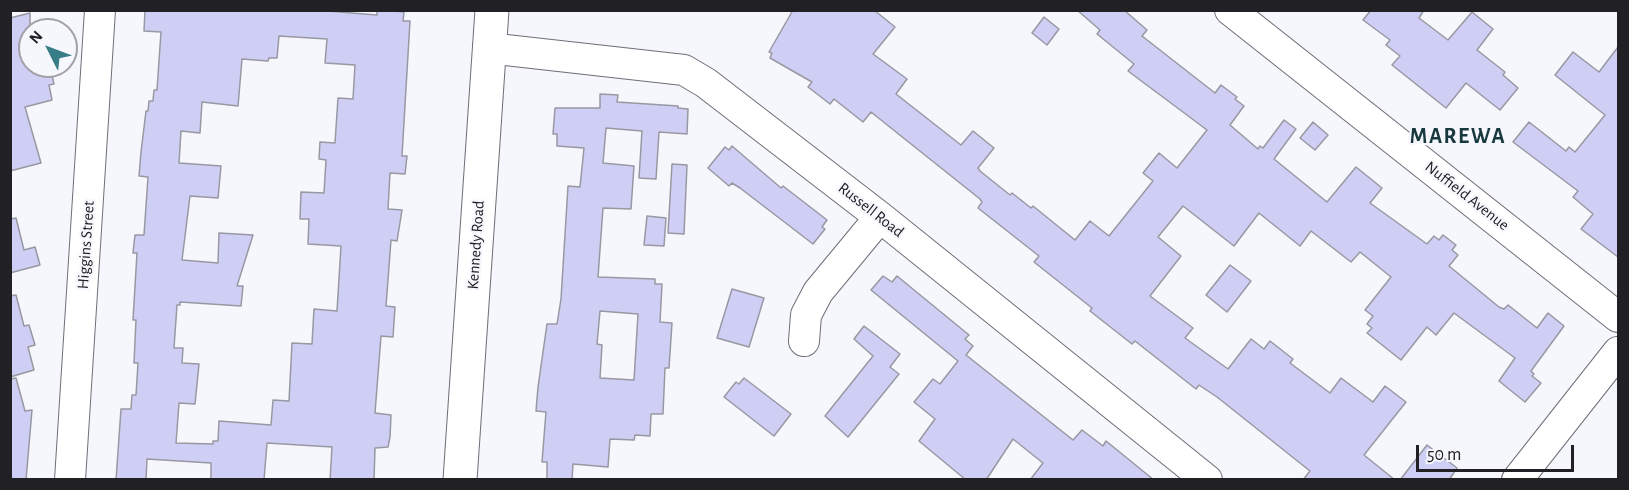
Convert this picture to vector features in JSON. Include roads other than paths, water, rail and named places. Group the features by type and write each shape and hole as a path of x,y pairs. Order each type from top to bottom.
{"main road":[{"name":"Kennedy Road","path":"460,480 492,10"}],"street":[{"name":"Higgins Street","path":"70,480 100,10"},
{"name":"Nuffield Avenue","path":"1230,10 1618,317"},
{"name":"Russell Road","path":"488,48 684,70 706,84 880,217 1207,480"},
{"path":"804,341 806,315 818,292 880,217"},
{"path":"1517,480 1618,352"}],"district":[{"name":"MAREWA","path":"1458,136"}]}
